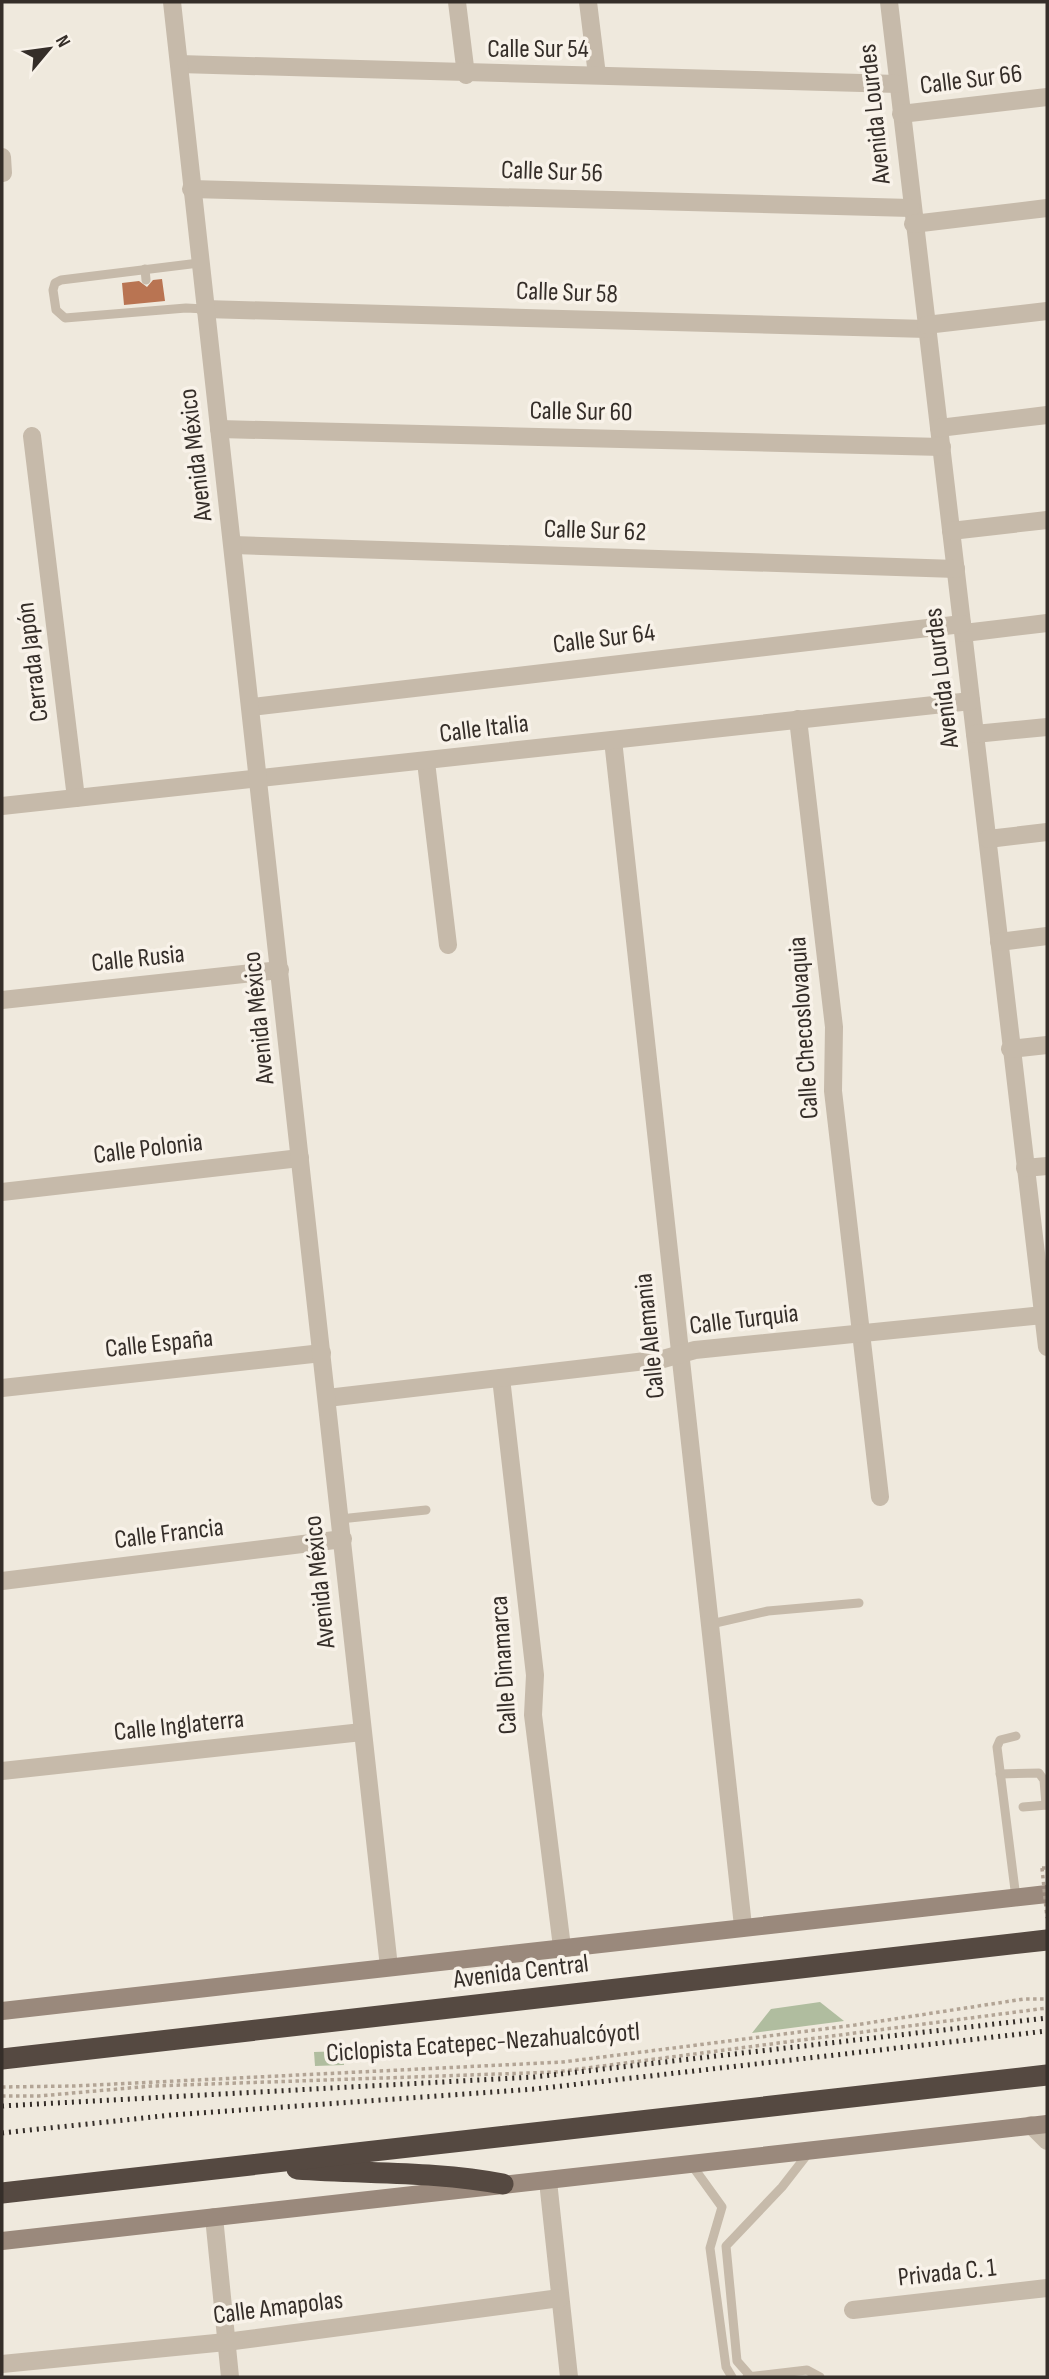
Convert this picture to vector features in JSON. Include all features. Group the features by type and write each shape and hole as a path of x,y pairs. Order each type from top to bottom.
{"highway":[{"name":"Avenida Central","path":"2,2059 1047,1940"},
{"path":"2,2193 1047,2075"},
{"path":"249,2165 359,2174 435,2173 503,2184"}],"main road":[{"name":"Avenida Central","path":"2,2011 1047,1894"},
{"path":"2,2241 1039,2124"}],"street":[{"name":"Avenida México","path":"172,2 191,188 252,706 389,1967"},
{"path":"457,2 466,75"},
{"path":"588,2 597,75"},
{"name":"Avenida Lourdes","path":"889,2 912,216 988,839 1010,1049 1044,1289 1043,1315 1047,1348"},
{"name":"Calle Sur 54","path":"179,64 466,75 597,75 898,84"},
{"name":"Calle Sur 66","path":"901,114 1047,97"},
{"name":"Calle Sur 56","path":"191,188 912,216 1047,208"},
{"name":"Calle Sur 58","path":"205,309 927,327 1047,311"},
{"path":"939,428 1047,415"},
{"name":"Calle Sur 60","path":"219,429 942,447"},
{"name":"Cerrada Japón","path":"33,436 76,798"},
{"path":"951,531 1047,520"},
{"name":"Calle Sur 62","path":"233,545 956,569"},
{"name":"Calle Sur 64","path":"252,706 963,628 1047,623"},
{"name":"Calle Italia","path":"2,806 971,701"},
{"name":"Calle Checoslovaquia","path":"798,719 834,1027 832,1083 880,1497"},
{"path":"975,734 1047,727"},
{"name":"Calle Alemania","path":"613,740 678,1354 743,1926"},
{"path":"426,762 448,945"},
{"path":"988,839 1047,832"},
{"path":"999,942 1047,936"},
{"name":"Calle Rusia","path":"2,1000 280,970"},
{"path":"1010,1049 1047,1045"},
{"name":"Calle Polonia","path":"2,1192 300,1157"},
{"path":"1025,1168 1047,1166"},
{"name":"Calle Turquia","path":"327,1398 663,1359 678,1354 1043,1315"},
{"name":"Calle España","path":"2,1388 322,1353"},
{"name":"Calle Dinamarca","path":"501,1378 535,1675 533,1715 562,1947"},
{"name":"Calle Francia","path":"2,1581 343,1539"},
{"name":"Calle Inglaterra","path":"2,1771 362,1732"},
{"path":"1039,2124 1047,2141"},
{"path":"548,2181 569,2377"},
{"path":"214,2217 230,2377"},
{"name":"Privada C. 1","path":"853,2310 1047,2288"},
{"name":"Calle Amapolas","path":"2,2364 226,2342 560,2298"}],"lane":[{"path":"200,263 61,279 55,283 53,290 56,310 62,317 150,306 205,309"},
{"path":"145,269 146,280"},
{"path":"340,1519 426,1510"},
{"path":"710,1624 768,1611 859,1603"},
{"path":"1016,1736 1000,1740 997,1744 1016,1898"},
{"path":"1000,1774 1039,1773 1044,1780 1046,1805 1023,1807"},
{"path":"751,2377 737,2361 726,2246 782,2187 811,2150"},
{"path":"691,2164 722,2207 710,2248 726,2367 732,2377"},
{"path":"745,2377 807,2370 820,2377"}],"path":[{"path":"1045,1868 1047,1918"},
{"name":"Ciclopista Ecatepec-Nezahualcóyotl","path":"2,2087 74,2086 564,2062 855,2025 1024,1999 1047,1999"},
{"path":"2,2096 39,2096 152,2086 556,2072 1033,2007 1047,2008"}],"green space":[{"path":"820,2002 844,2021 752,2033 771,2009"},
{"path":"343,2051 344,2065 315,2066 314,2052"}],"building":[{"path":"162,279 165,301 124,305 122,283 139,281 147,287 153,280"}],"railway":[{"path":"2,2106 534,2077 1047,2018"},
{"path":"2,2133 172,2115 535,2089 1047,2031"}]}
